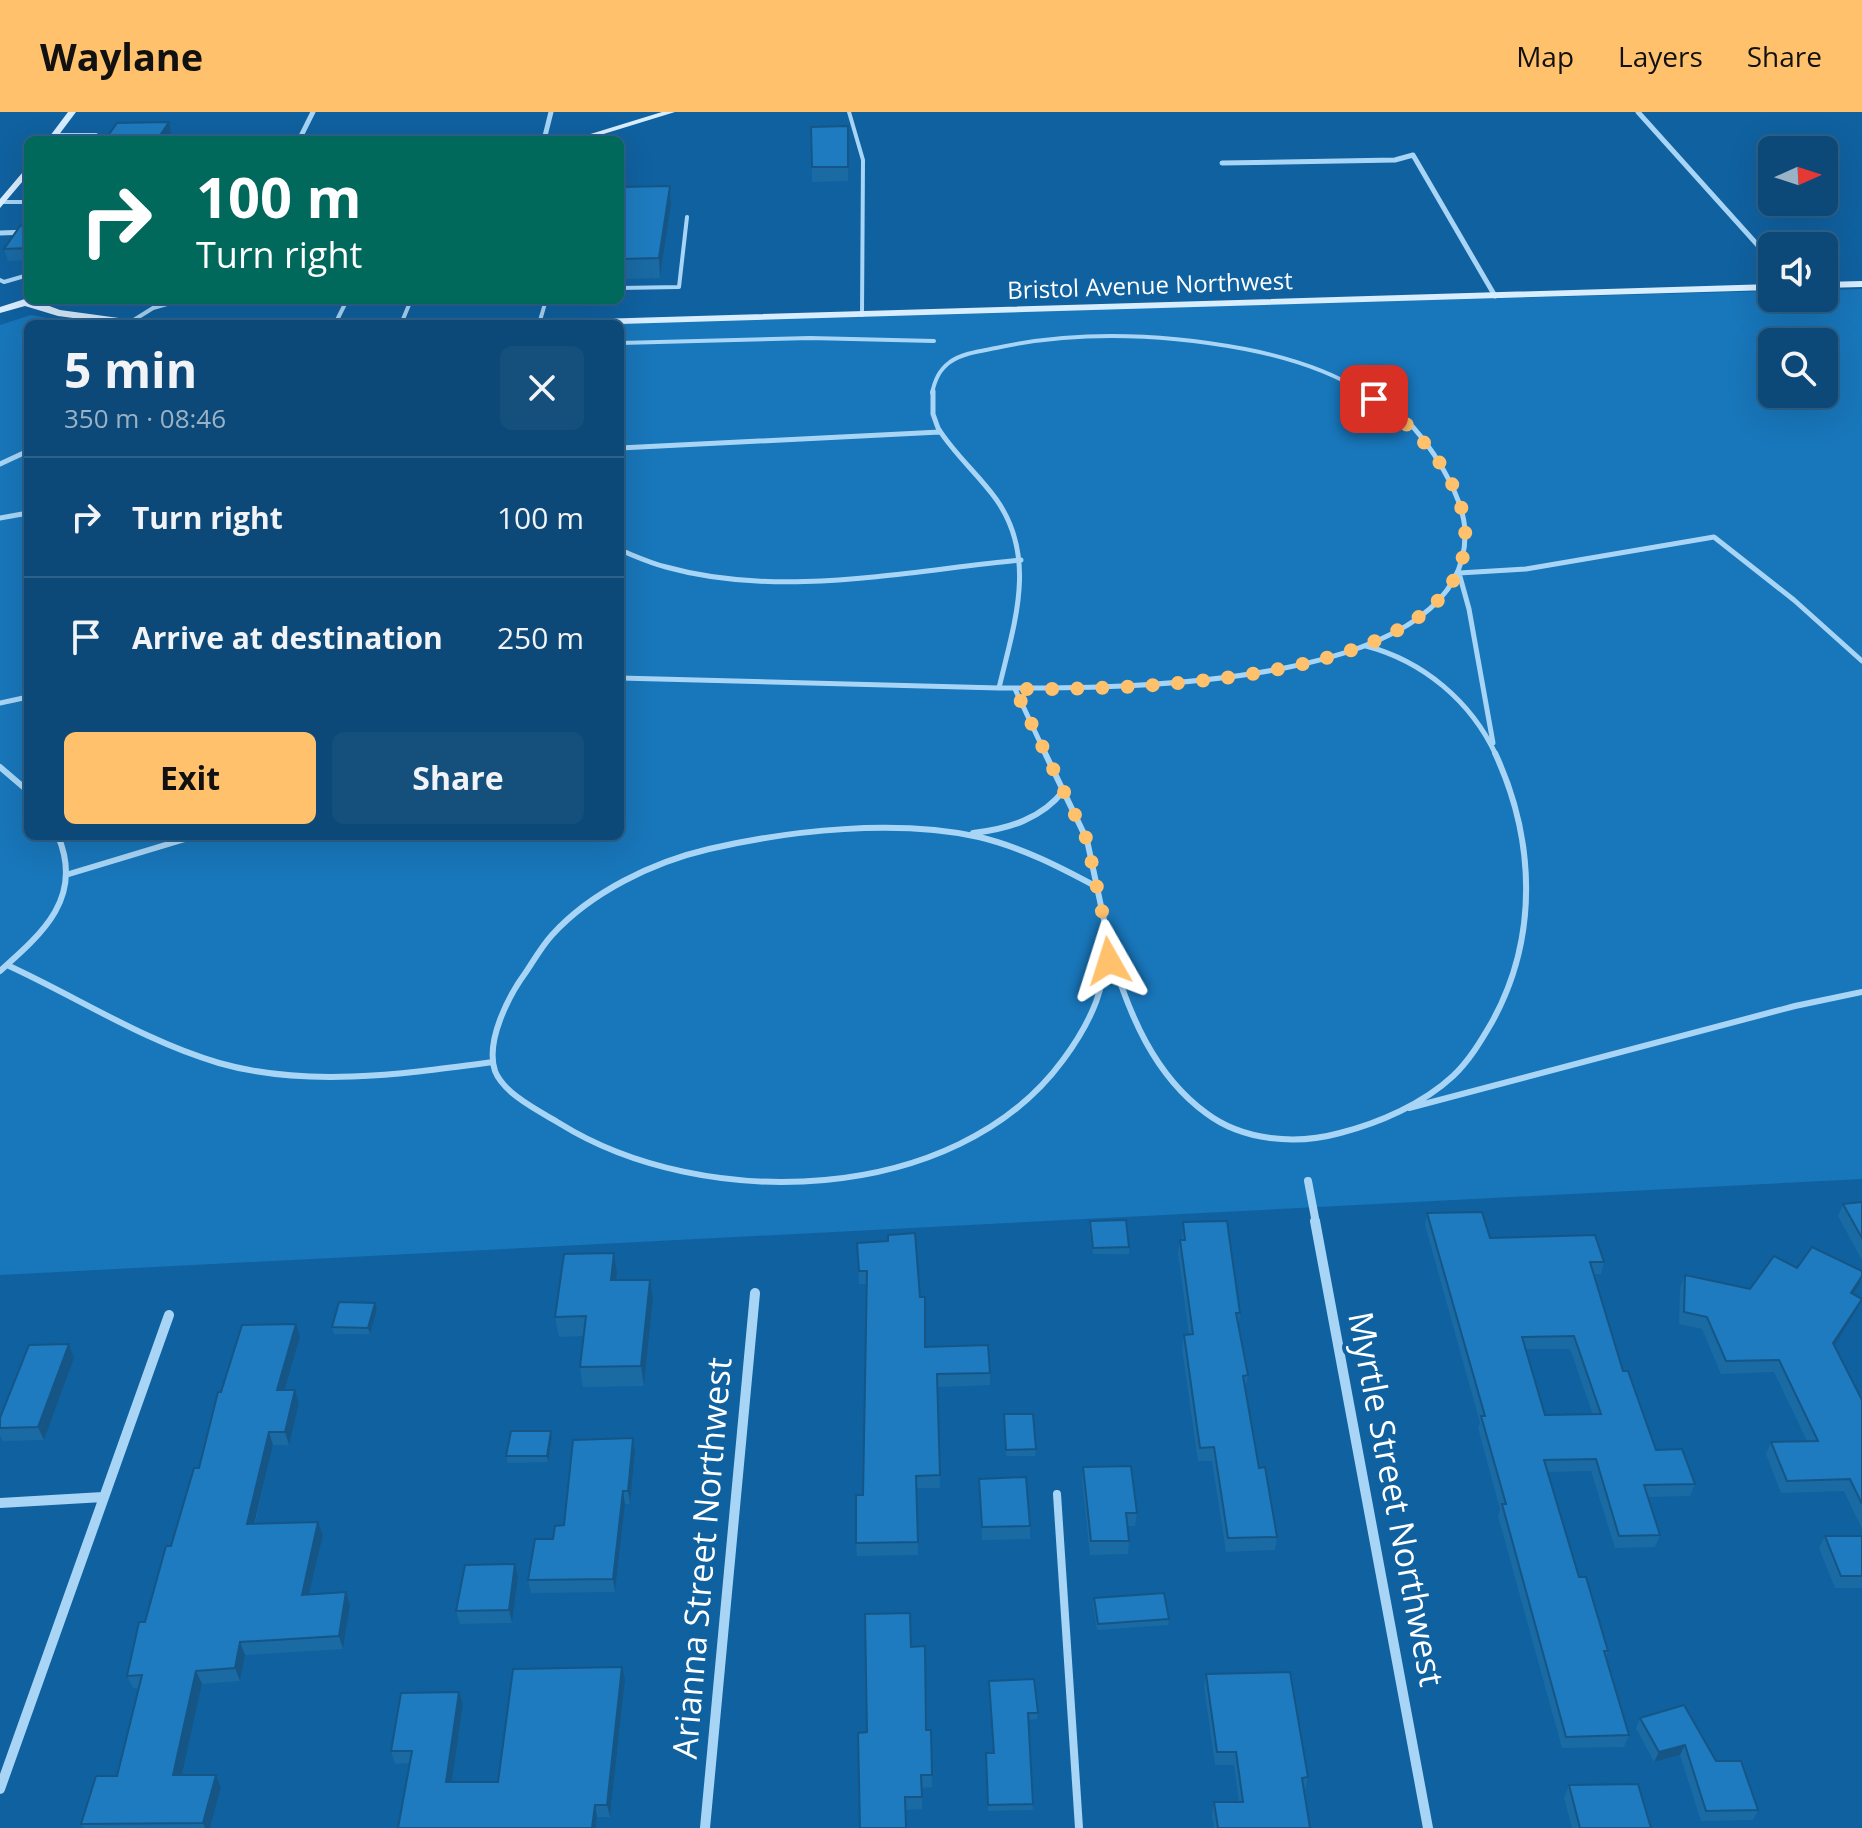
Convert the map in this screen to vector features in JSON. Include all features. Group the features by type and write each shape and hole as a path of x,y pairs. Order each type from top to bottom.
{"street":[{"path":"54,136 72,112"},
{"path":"301,136 313,112"},
{"path":"545,136 551,112"},
{"path":"589,136 671,112"},
{"path":"1638,112 1758,245"},
{"path":"1222,163 1395,160 1413,155 1495,296"},
{"path":"1,203 24,174"},
{"path":"0,233 24,232"},
{"path":"1838,285 1862,284"},
{"name":"Bristol Avenue Northwest","path":"624,322 1758,287"},
{"path":"0,310 24,303"},
{"path":"36,304 58,313 108,320"},
{"name":"Myrtle Street Northwest","path":"1308,1181 1428,1828"},
{"name":"Arianna Street Northwest","path":"705,1828 755,1293"},
{"path":"0,1789 169,1315"},
{"path":"0,1503 103,1497"}],"lane":[{"path":"849,112 863,160 862,315"},
{"path":"74,136 95,136"},
{"path":"1,203 24,202"},
{"path":"624,288 679,287 687,217"},
{"path":"0,280 4,282 24,276"},
{"path":"132,320 164,304"},
{"path":"624,343 810,338 934,341"},
{"path":"624,678 999,689 1135,687 1209,679 1315,660 1365,646 1402,631 1429,612 1459,573 1466,551 1461,504 1416,432 1400,416 1351,386 1276,358 1199,343 1129,338 1053,340 976,351 950,360 937,376 931,405 940,432 1007,515 1021,560 1020,590 999,689"},
{"path":"624,448 819,441 940,432"},
{"path":"0,464 24,453"},
{"path":"0,518 24,514"},
{"path":"1459,573 1526,569 1714,537 1802,607 1862,661"},
{"path":"624,551 692,573 741,581 829,579 1021,560"},
{"path":"1402,1110 1457,1072 1501,1005 1521,951 1526,921 1526,869 1513,803 1495,752 1469,609 1459,573"},
{"path":"1365,646 1399,655 1435,681 1473,718 1495,752"},
{"path":"1015,689 1087,840 1107,935 1128,1004 1157,1057 1182,1092 1212,1117 1238,1129 1270,1138 1311,1140 1352,1133 1402,1110 1742,1020 1862,992"},
{"path":"0,703 24,698"},
{"path":"0,767 24,788"},
{"path":"1064,790 1055,803 1022,822 993,831 959,834 870,828 778,832 723,844 641,874 579,912 544,943 509,1004 495,1041 493,1062 499,1078 559,1126 587,1143 626,1157 681,1172 737,1180 815,1179 867,1173 963,1143 1001,1121 1047,1080 1085,1027 1102,992 1108,976 1107,935"},
{"path":"959,834 1003,844 1097,887"},
{"path":"0,971 47,925 61,902 69,874 68,857 60,840"},
{"path":"69,874 182,840"},
{"path":"7,965 167,1042 222,1064 290,1073 350,1074 430,1070 493,1062"},
{"path":"1057,1494 1079,1828"}],"shaded area":[{"path":"1862,289 1862,1179 0,1275 0,325 31,315 58,320 24,320 24,840 624,840 624,322 1758,291 1758,312 1838,312 1838,290"}],"building":[{"path":"169,122 161,134 168,134 108,136 117,123"},
{"path":"848,126 848,167 812,167 811,127"},
{"path":"670,186 659,258 624,259 624,187"},
{"path":"24,224 24,248 4,249"},
{"path":"1862,1202 1862,1238 1843,1204"},
{"path":"1482,1212 1490,1238 1595,1235 1604,1262 1590,1262 1623,1371 1628,1371 1656,1450 1682,1449 1695,1484 1644,1485 1660,1535 1619,1536 1596,1459 1544,1460 1579,1577 1586,1577 1629,1735 1566,1737 1502,1504 1506,1504 1481,1416 1485,1416 1427,1213","holes":["1574,1336 1601,1414 1545,1415 1522,1337"]},
{"path":"1126,1220 1129,1247 1093,1248 1090,1221"},
{"path":"1227,1221 1240,1313 1236,1313 1248,1375 1243,1376 1259,1468 1265,1467 1277,1537 1228,1538 1214,1447 1200,1448 1184,1335 1193,1334 1180,1240 1185,1240 1183,1222"},
{"path":"915,1233 920,1297 925,1297 925,1347 988,1345 990,1373 937,1374 940,1475 916,1476 918,1542 856,1543 856,1495 863,1495 867,1271 859,1271 857,1243 888,1241 888,1235"},
{"path":"1812,1247 1862,1271 1851,1293 1862,1299 1833,1343 1862,1400 1862,1504 1850,1479 1787,1481 1771,1442 1818,1441 1779,1360 1726,1361 1707,1317 1684,1312 1685,1275 1750,1289 1774,1256 1797,1268"},
{"path":"614,1253 611,1280 650,1280 641,1366 580,1367 586,1316 555,1317 564,1254"},
{"path":"339,1302 375,1303 368,1328 332,1327"},
{"path":"296,1324 277,1390 295,1390 285,1432 269,1432 247,1524 318,1522 302,1595 346,1592 339,1636 240,1642 235,1668 196,1671 173,1775 216,1775 203,1823 81,1824 96,1776 117,1776 142,1675 127,1676 139,1622 145,1622 166,1546 171,1546 194,1468 199,1468 218,1392 221,1392 242,1325"},
{"path":"69,1344 38,1427 0,1428 0,1418 29,1345"},
{"path":"1004,1414 1033,1414 1036,1449 1006,1450"},
{"path":"511,1431 551,1431 547,1456 506,1456"},
{"path":"633,1438 628,1491 623,1491 613,1579 528,1580 535,1539 553,1539 555,1526 564,1525 573,1440"},
{"path":"1131,1466 1137,1513 1126,1513 1129,1541 1091,1541 1083,1467"},
{"path":"1026,1477 1030,1526 982,1527 979,1479"},
{"path":"1825,1536 1862,1536 1862,1576 1841,1576"},
{"path":"515,1564 509,1610 456,1611 465,1565"},
{"path":"1164,1593 1169,1619 1098,1624 1094,1598"},
{"path":"910,1613 911,1647 925,1646 926,1730 931,1730 932,1775 921,1775 922,1797 905,1797 906,1828 860,1828 858,1733 867,1732 865,1614"},
{"path":"622,1667 607,1805 595,1805 592,1828 398,1828 412,1751 391,1751 401,1693 459,1692 446,1782 498,1782 513,1669"},
{"path":"1290,1672 1308,1777 1302,1778 1310,1828 1218,1828 1214,1802 1243,1802 1236,1752 1217,1752 1206,1674"},
{"path":"1034,1679 1038,1713 1028,1713 1033,1804 988,1805 986,1753 994,1753 989,1681"},
{"path":"1684,1705 1716,1761 1741,1761 1758,1810 1706,1811 1685,1745 1659,1752 1640,1718"},
{"path":"1638,1784 1651,1828 1580,1828 1569,1785"}],"route":[{"path":"1109,961 1107,935 1087,840 1015,689 1135,687 1238,675 1355,649 1389,637 1429,612 1456,581 1466,551 1461,504 1416,432 1400,416 1374,399"}]}
